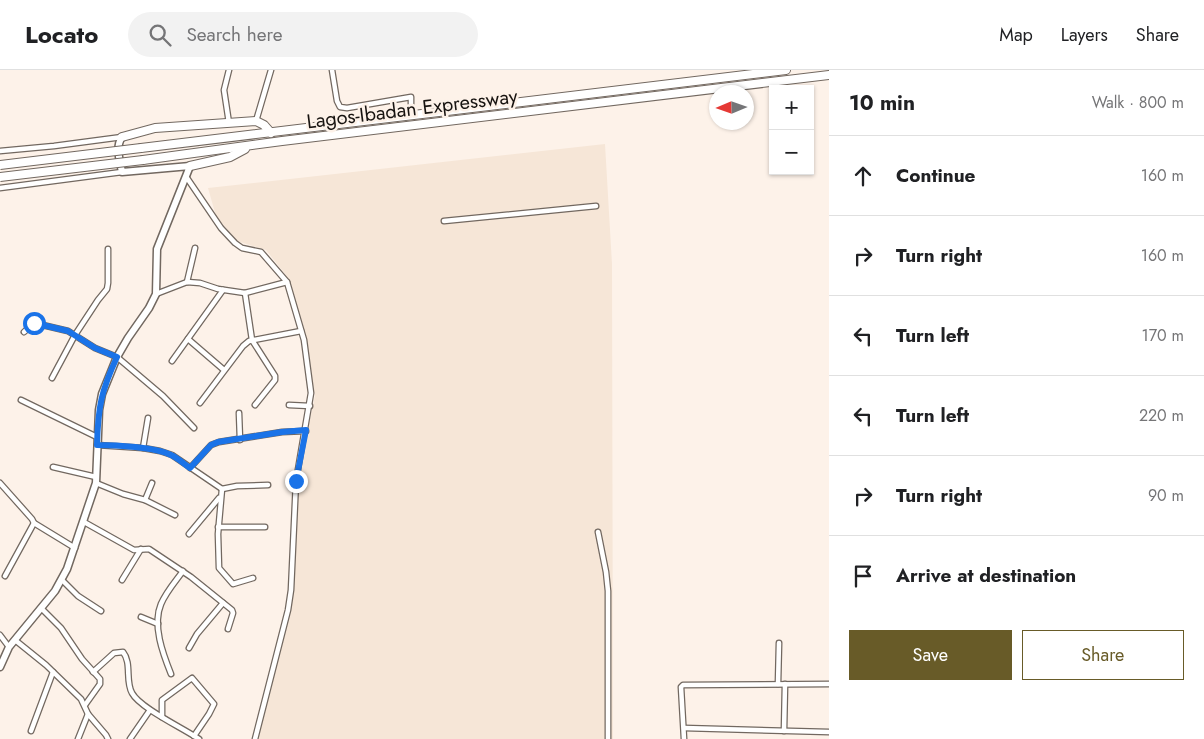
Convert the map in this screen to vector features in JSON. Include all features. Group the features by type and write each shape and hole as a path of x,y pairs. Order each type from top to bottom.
{"highway":[{"name":"Lagos-Ibadan Expressway","path":"0,165 786,70"},
{"name":"Lagos-Ibadan Expressway","path":"0,177 829,75"},
{"path":"122,137 155,128 256,121 264,125 271,133"},
{"path":"190,166 230,157 249,146"}],"street":[{"path":"229,70 224,90 229,123"},
{"path":"256,121 270,70"},
{"path":"332,70 337,101 340,107 347,108 411,97 411,116"},
{"path":"0,151 122,137"},
{"path":"122,137 118,142 122,172"},
{"path":"0,188 122,172 190,166 187,178 157,249 156,294 117,357 102,394 99,410 96,480 75,548 62,580 42,609 9,647 0,667"},
{"path":"187,178 221,228 235,243 242,248 261,252 287,282 309,368 310,406 296,481 288,610 256,739"},
{"path":"444,221 596,206"},
{"path":"187,282 195,248"},
{"path":"52,378 75,335 98,300 107,290 108,249"},
{"path":"156,294 187,282 245,293 287,282"},
{"path":"172,361 223,290"},
{"path":"245,293 252,340 275,380 255,405"},
{"path":"24,332 34,323 68,331 95,348 117,357 163,396 194,428"},
{"path":"200,403 242,346 252,340 301,331"},
{"path":"188,340 224,370"},
{"path":"21,400 98,437"},
{"path":"289,405 310,406"},
{"path":"239,413 240,440"},
{"path":"143,448 148,418"},
{"path":"190,468 211,445 218,442 306,430"},
{"path":"97,445 143,448 172,455 222,489 237,486 268,485"},
{"path":"53,467 96,480 123,494 145,500 175,514"},
{"path":"145,500 152,483"},
{"path":"0,486 34,523 75,548"},
{"path":"222,489 218,527 219,568 233,584 253,578"},
{"path":"189,534 220,497"},
{"path":"84,522 134,550 149,549 183,571 233,613 228,629"},
{"path":"5,576 34,523"},
{"path":"218,527 265,527"},
{"path":"598,532 608,591 608,739"},
{"path":"122,580 141,549"},
{"path":"170,674 160,639 158,624 160,607 162,601 183,571"},
{"path":"62,580 78,596 101,611"},
{"path":"189,648 197,634 223,603"},
{"path":"42,609 61,628 100,682 85,705"},
{"path":"142,616 158,624"},
{"path":"0,635 9,647"},
{"path":"15,640 53,672 81,700 88,714 108,739"},
{"path":"778,684 779,643"},
{"path":"93,672 114,653 123,652 126,658 132,693 150,710 199,739"},
{"path":"31,730 53,672"},
{"path":"162,717 162,700 192,678 214,704 194,736"},
{"path":"784,731 785,684"},
{"path":"684,739 681,695 684,685 829,684"},
{"path":"130,739 150,710"},
{"path":"78,739 88,714"},
{"path":"684,728 829,732"}],"shaded area":[{"path":"605,144 612,264 613,739 258,739 291,602 297,482 315,396 303,329 289,279 266,250 237,241 216,216 208,188"}],"route":[{"path":"34,323 68,331 95,348 117,357 106,380 102,394 97,445 160,451 172,455 190,468 211,445 218,442 306,430 296,481"}]}
